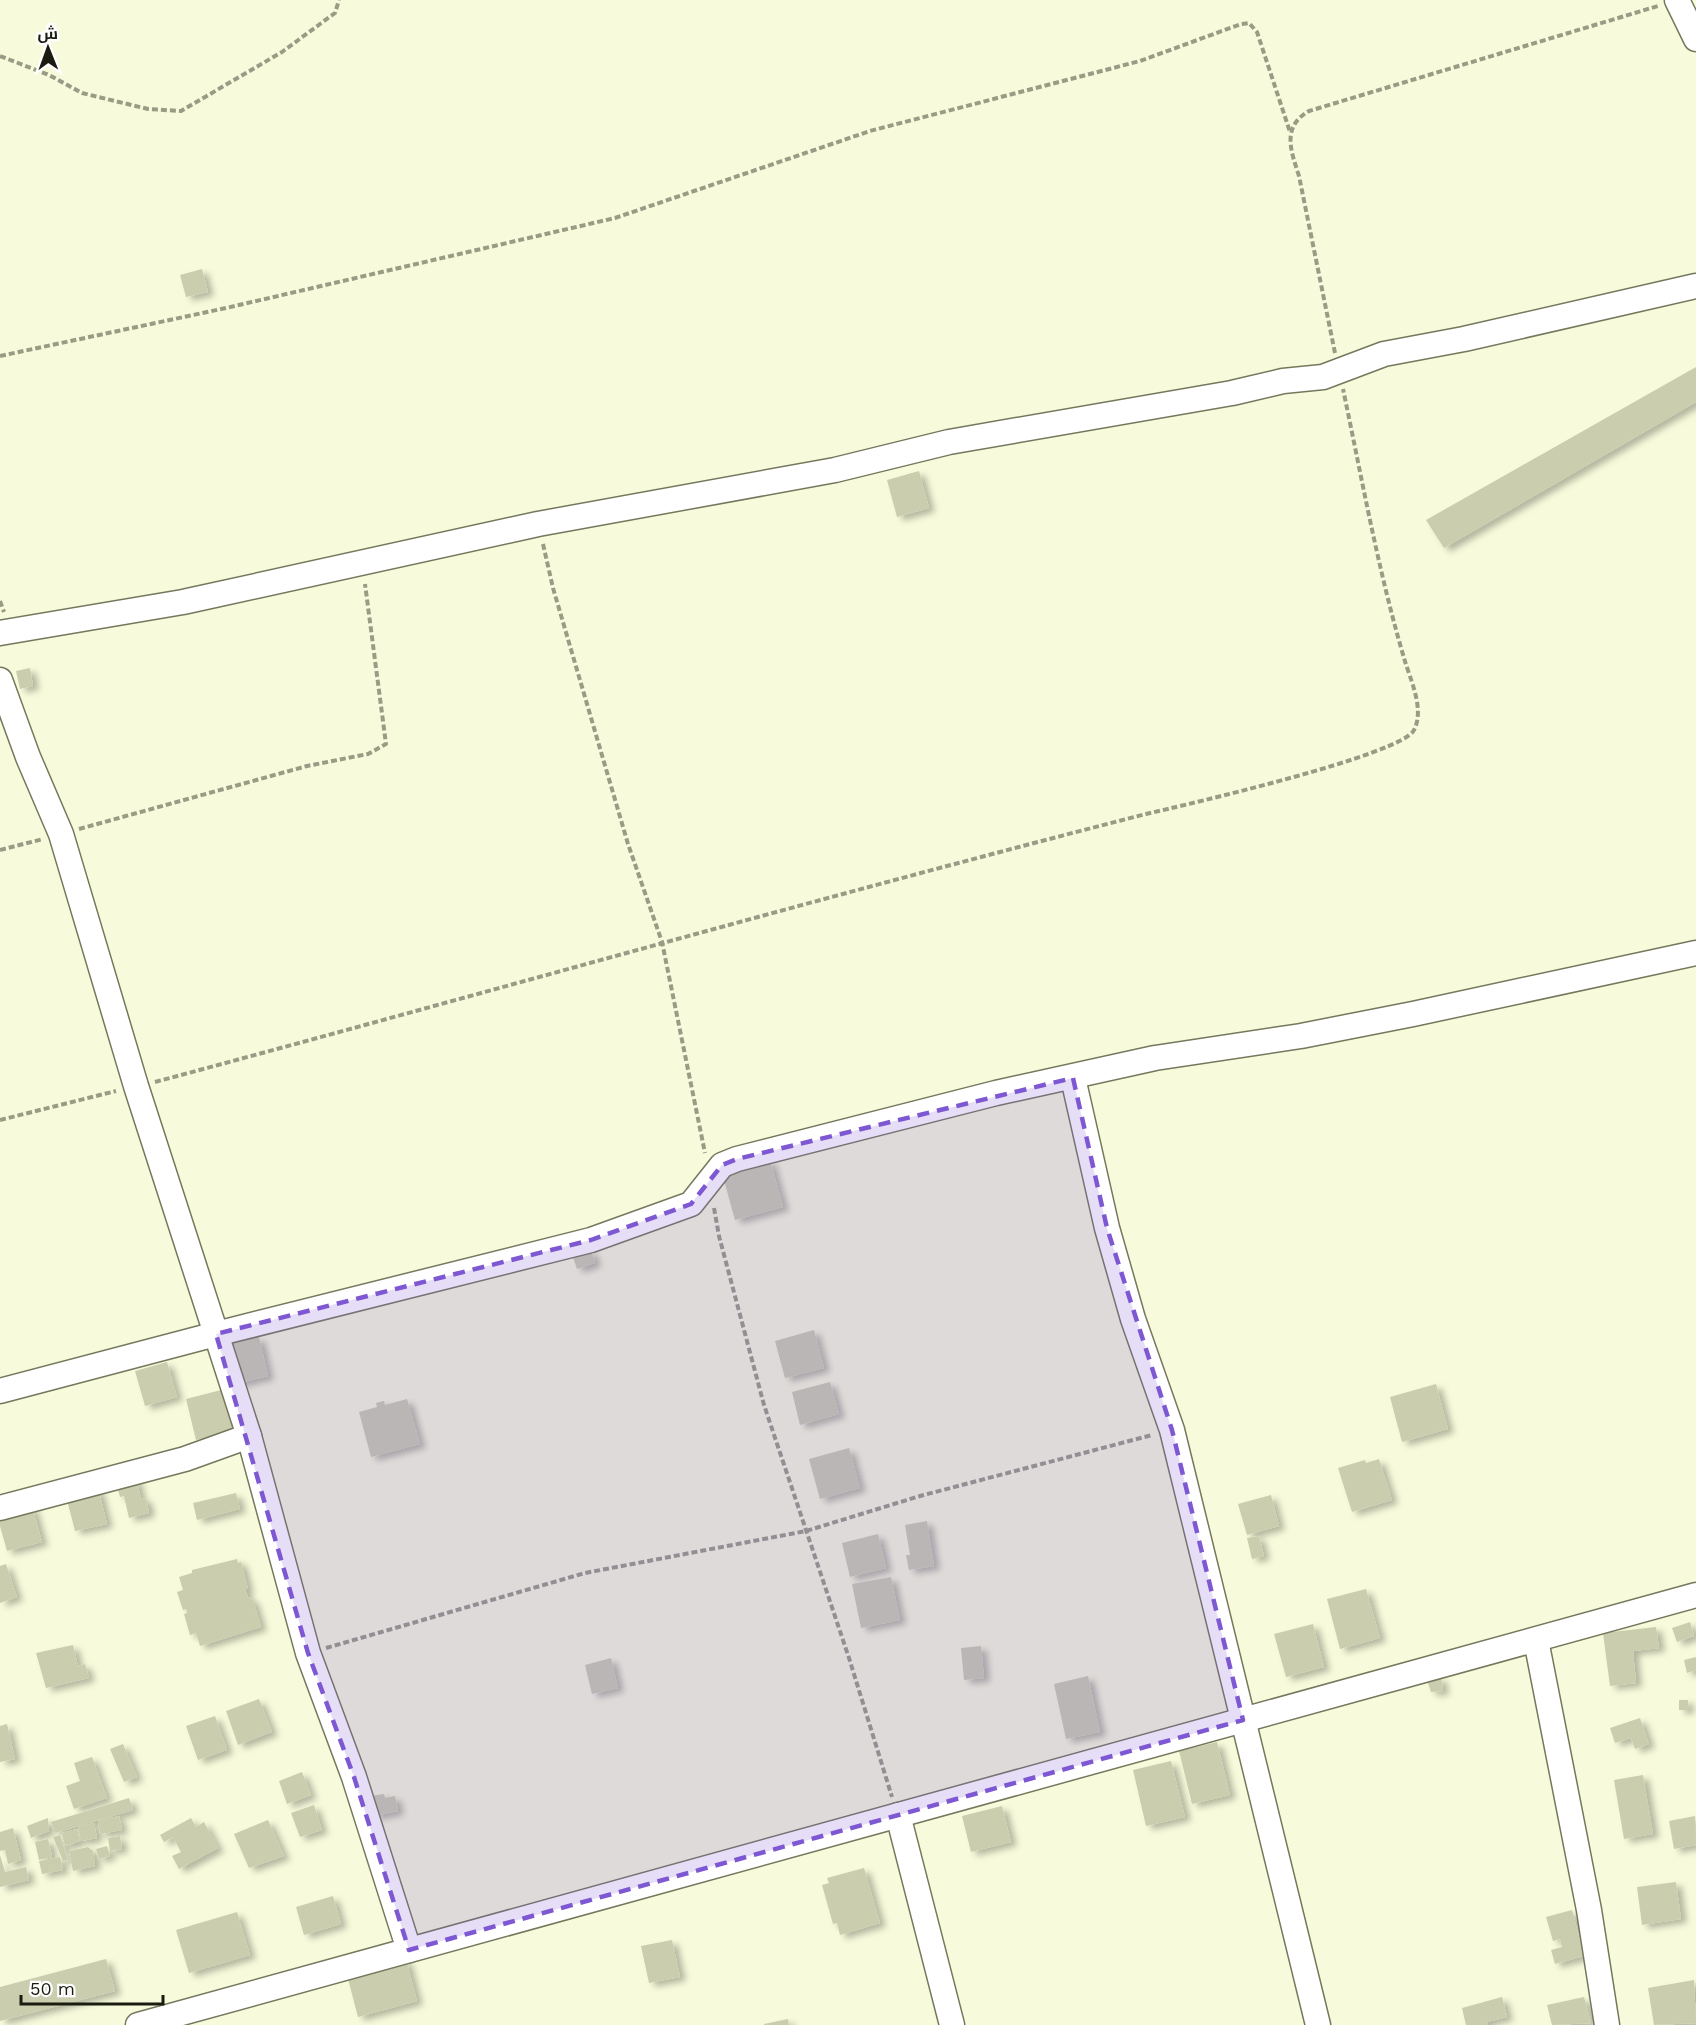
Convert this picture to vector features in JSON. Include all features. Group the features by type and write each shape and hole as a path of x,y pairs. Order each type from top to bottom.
{"street":[{"path":"1677,0 1696,39"},
{"path":"0,633 183,602 538,525 835,470 949,442 1232,393 1282,381 1323,377 1384,354 1464,339 1696,286"},
{"path":"0,680 28,757 61,834 136,1086 249,1436 308,1653 354,1777 409,1950"},
{"path":"0,1391 591,1240 692,1204 722,1164 737,1159 996,1093 1074,1078 1155,1058 1301,1036 1696,953"},
{"path":"1074,1078 1107,1228 1132,1319 1172,1430 1318,2025"},
{"path":"0,1508 185,1459 249,1436"},
{"path":"138,2025 175,2020 409,1950 1696,1595"},
{"path":"1536,1640 1589,1910 1607,2025"},
{"path":"898,1815 952,2025"}],"path":[{"path":"0,56 50,75 82,93 148,109 181,111 289,47 335,13 339,0"},
{"path":"1291,134 1297,118 1309,111 1677,0"},
{"path":"0,356 226,308 615,218 870,131 1140,62 1241,24 1250,23 1257,32 1291,134 1291,151 1299,176 1390,612 1417,701 1417,726 1411,737 1387,748 1302,774 804,903 136,1086 0,1120"},
{"path":"0,850 307,766 368,754 386,744 363,563"},
{"path":"308,1653 585,1573 806,1531 920,1496 1172,1430"}],"highlighted area":[{"path":"1073,1078 1107,1228 1172,1430 1243,1720 409,1950 354,1777 308,1653 216,1334 591,1240 691,1204 722,1165 737,1159"}],"building":[{"path":"202,269 208,292 186,297 180,275"},
{"path":"1696,367 1696,402 1444,548 1426,520"},
{"path":"919,471 929,508 897,517 887,480"},
{"path":"30,668 33,686 20,689 16,671"},
{"path":"770,1160 783,1207 735,1220 722,1173"},
{"path":"591,1250 595,1263 577,1269 573,1257"},
{"path":"814,1330 824,1368 785,1378 775,1341"},
{"path":"259,1337 268,1376 235,1384 226,1345"},
{"path":"167,1362 177,1397 145,1406 135,1371"},
{"path":"830,1382 839,1414 800,1425 792,1392"},
{"path":"1436,1384 1448,1429 1402,1442 1390,1397"},
{"path":"225,1389 235,1430 196,1440 186,1399"},
{"path":"407,1399 420,1444 371,1457 359,1412 377,1407 376,1403 384,1401 385,1405"},
{"path":"849,1448 860,1488 820,1499 809,1459"},
{"path":"1379,1459 1392,1500 1352,1512 1338,1468 1365,1460 1366,1463"},
{"path":"136,1478 141,1499 146,1498 149,1513 129,1518 124,1496 120,1497 116,1482"},
{"path":"98,1488 107,1524 75,1531 66,1496"},
{"path":"236,1493 240,1509 197,1520 193,1503"},
{"path":"1271,1495 1279,1526 1247,1535 1238,1504"},
{"path":"32,1506 42,1542 7,1551 0,1526 0,1514"},
{"path":"927,1521 934,1566 909,1570 906,1555 910,1555 905,1525"},
{"path":"878,1534 886,1568 850,1577 842,1543"},
{"path":"1259,1536 1264,1556 1252,1559 1247,1538"},
{"path":"237,1559 238,1563 241,1562 248,1589 245,1589 248,1597 253,1600 261,1627 200,1646 196,1633 190,1635 184,1614 187,1613 186,1609 183,1610 177,1592 183,1590 179,1577 192,1573 192,1570"},
{"path":"6,1564 17,1597 0,1603 0,1566"},
{"path":"891,1577 900,1620 861,1628 852,1584"},
{"path":"1366,1589 1380,1638 1340,1649 1327,1599"},
{"path":"1690,1622 1694,1636 1677,1642 1672,1628"},
{"path":"1313,1624 1324,1667 1286,1677 1274,1634"},
{"path":"1656,1627 1659,1648 1633,1651 1636,1683 1610,1686 1603,1633"},
{"path":"73,1645 78,1666 85,1664 89,1678 46,1688 36,1653"},
{"path":"981,1646 984,1678 964,1680 961,1648"},
{"path":"1696,1657 1696,1670 1687,1673 1684,1660"},
{"path":"611,1658 618,1688 592,1694 585,1665"},
{"path":"1088,1676 1100,1732 1066,1739 1054,1684"},
{"path":"1441,1677 1443,1691 1431,1692 1427,1680"},
{"path":"259,1699 272,1732 238,1745 226,1711"},
{"path":"1679,1700 1688,1700 1688,1710 1679,1710"},
{"path":"215,1716 227,1750 198,1760 186,1726"},
{"path":"1640,1718 1649,1744 1635,1749 1631,1738 1615,1743 1610,1728"},
{"path":"7,1724 15,1759 0,1762 0,1726"},
{"path":"1217,1742 1230,1795 1192,1804 1179,1751"},
{"path":"123,1744 137,1777 124,1782 110,1749"},
{"path":"92,1757 107,1798 74,1809 66,1786 80,1781 74,1763"},
{"path":"1171,1761 1185,1817 1146,1826 1133,1770"},
{"path":"302,1772 311,1795 287,1804 279,1781"},
{"path":"1643,1775 1653,1834 1624,1839 1614,1780"},
{"path":"384,1794 385,1798 395,1796 398,1811 374,1816 371,1796"},
{"path":"129,1798 133,1810 55,1833 51,1822"},
{"path":"314,1805 322,1830 300,1837 291,1813"},
{"path":"1002,1806 1011,1842 971,1852 962,1816"},
{"path":"119,1816 122,1830 100,1834 98,1821"},
{"path":"1695,1816 1696,1845 1674,1849 1669,1821"},
{"path":"48,1818 49,1831 31,1838 27,1826"},
{"path":"191,1818 196,1827 204,1822 218,1848 179,1869 172,1856 181,1852 173,1837 164,1842 160,1835"},
{"path":"268,1820 284,1856 249,1868 234,1834"},
{"path":"94,1823 97,1838 81,1841 78,1827"},
{"path":"13,1828 21,1860 8,1864 5,1850 0,1851 0,1832"},
{"path":"77,1829 80,1841 65,1846 62,1833"},
{"path":"60,1835 68,1860 63,1861 53,1837"},
{"path":"120,1836 122,1849 110,1851 108,1838"},
{"path":"48,1839 52,1857 39,1860 35,1842"},
{"path":"107,1846 110,1856 99,1859 96,1849"},
{"path":"88,1847 93,1851 95,1866 73,1871 69,1851"},
{"path":"0,1855 5,1872 26,1867 29,1880 0,1887"},
{"path":"60,1857 63,1870 42,1874 39,1861"},
{"path":"864,1868 880,1923 840,1935 837,1923 833,1924 822,1885 829,1883 827,1878"},
{"path":"1676,1882 1681,1919 1642,1925 1637,1887"},
{"path":"333,1896 341,1924 304,1935 296,1907"},
{"path":"1572,1910 1584,1956 1555,1964 1551,1950 1562,1947 1560,1939 1553,1941 1546,1917"},
{"path":"237,1912 250,1955 189,1973 176,1930"},
{"path":"672,1940 680,1977 649,1983 641,1946"},
{"path":"106,1959 115,1991 0,2021 0,1987"},
{"path":"406,1959 417,2001 358,2017 347,1975 379,1964 381,1971 388,1969 387,1964"},
{"path":"1694,1980 1696,2023 1654,2025 1648,1988"},
{"path":"1502,1997 1507,2017 1487,2022 1488,2025 1466,2025 1462,2008"},
{"path":"1584,1997 1591,2023 1552,2025 1547,2005"},
{"path":"788,2019 789,2025 764,2025 764,2024"}]}
